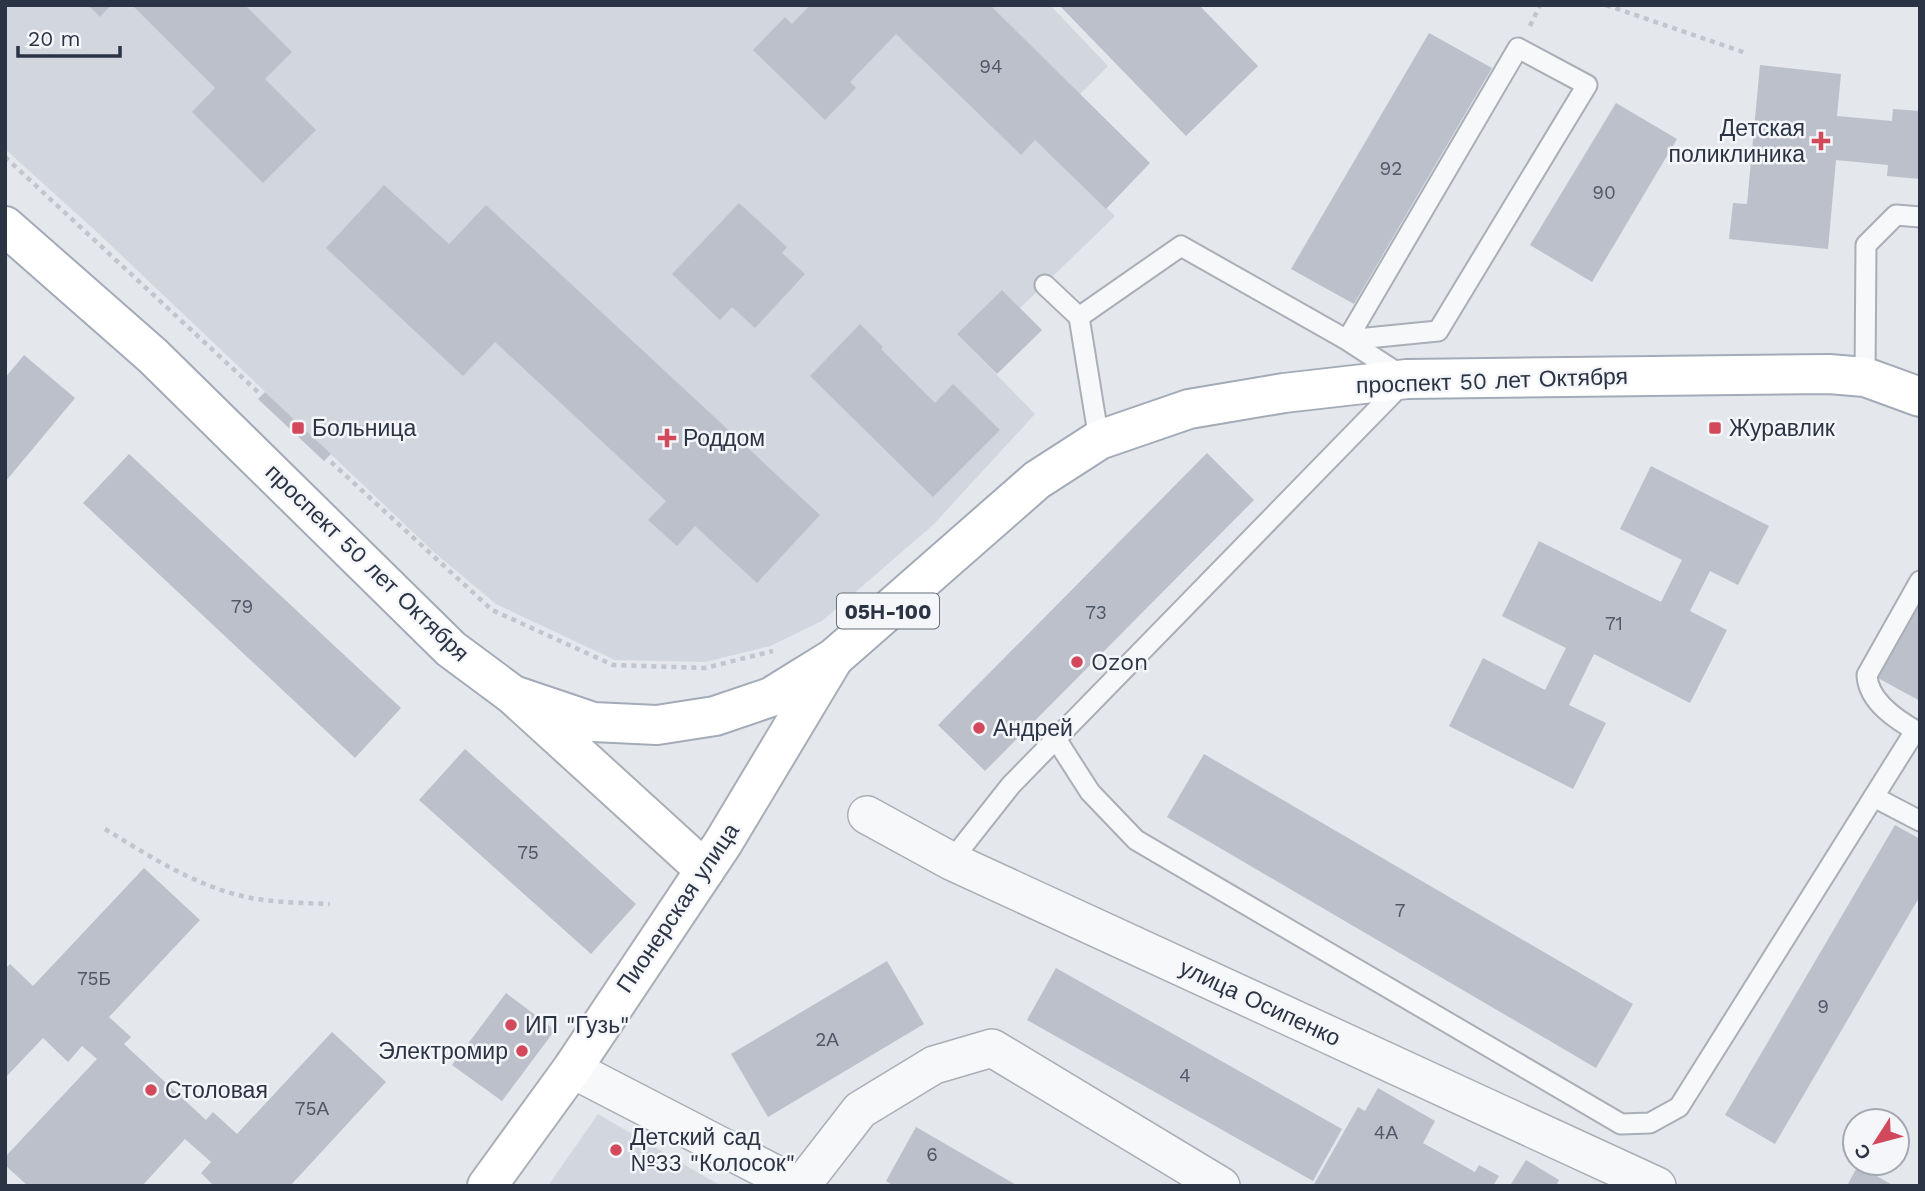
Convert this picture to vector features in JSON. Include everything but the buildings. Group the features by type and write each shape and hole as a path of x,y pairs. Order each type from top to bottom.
{"main road":[{"name":"проспект 50 лет Октября","path":"5,226 153,356 451,649 513,695 593,722 657,725 715,716 771,697 834,658 1037,480 1099,440 1189,409 1284,393 1407,379 1829,374 1865,377 1920,397"},
{"name":"Пионерская улица","path":"487,1186 572,1069 723,843 834,658"},
{"path":"513,695 705,870"}],"street":[{"name":"улица Осипенко","path":"867,815 951,861 1657,1186"},
{"path":"572,1069 799,1186 860,1110 934,1065 992,1048 1221,1186"}],"lane":[{"path":"1518,48 1587,85 1438,331 1347,340 1518,48"},
{"path":"1865,377 1866,245 1896,215 1920,217"},
{"path":"951,861 1011,785 1407,379 1347,340 1181,246 1079,317"},
{"path":"1045,285 1079,317 1099,440"},
{"path":"1056,738 1090,792 1136,840 1621,1124 1650,1124 1679,1107 1917,732 1874,700 1867,687 1867,675 1920,582"},
{"path":"1874,797 1920,821"}],"path":[{"path":"1606,5 1746,53"},
{"path":"5,157 258,392"},
{"path":"331,462 492,610 613,665 705,668 783,646"},
{"path":"105,829 143,853 203,884 262,900 330,904"}],"shaded area":[{"path":"5,5 1050,5 1108,66 1035,140 1115,216 1020,308 1002,290 957,334 1035,414 933,525 822,621 770,646 705,662 615,660 496,604 435,553 99,234 5,149"},
{"name":"Детский сад №33 \"Колосок\"","path":"598,1114 721,1186 548,1186"}],"place":[{"name":"Детская поликлиника","path":"1821,141"},
{"name":"Больница","path":"298,428"},
{"name":"Журавлик","path":"1715,428"},
{"name":"Роддом","path":"667,438"},
{"name":"Ozon","path":"1077,662"},
{"name":"Андрей","path":"979,728"},
{"name":"ИП \"Гузь\"","path":"511,1025"},
{"name":"Электромир","path":"522,1051"},
{"name":"Столовая","path":"151,1090"},
{"name":"Детский сад №33 \"Колосок\"","path":"616,1150"}]}
